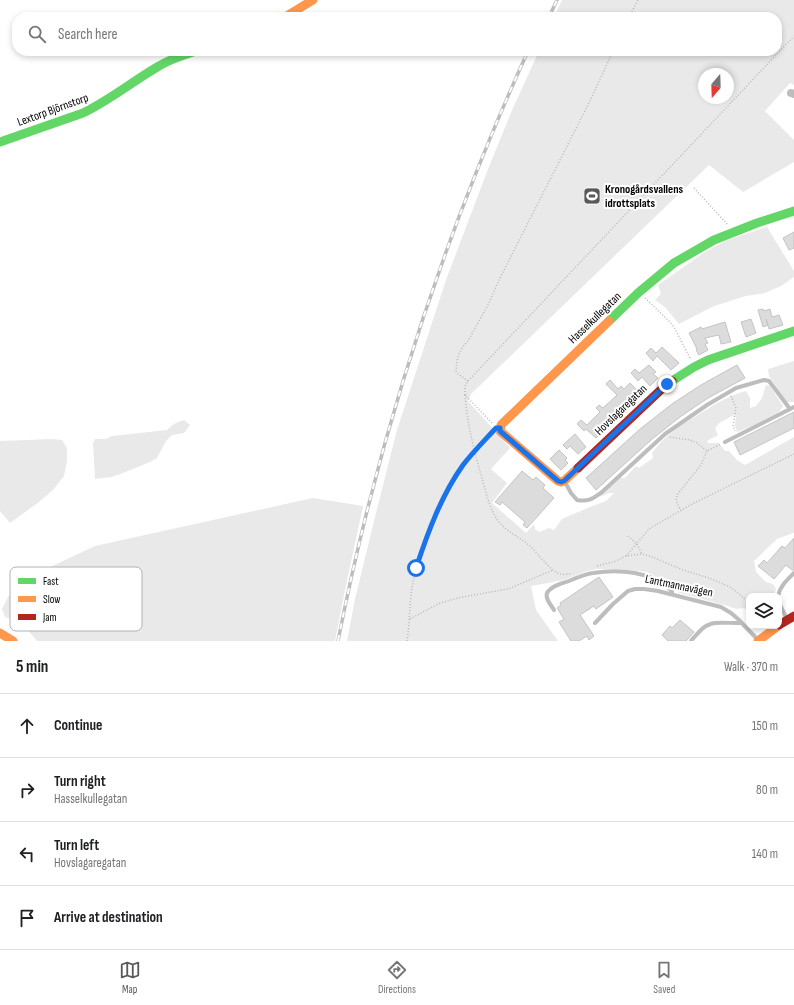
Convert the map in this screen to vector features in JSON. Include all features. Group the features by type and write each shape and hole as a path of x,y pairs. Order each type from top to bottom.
{"street":[{"path":"293,12 313,0"},
{"name":"Lextorp Björnstorp","path":"0,142 96,107 160,65 182,56"},
{"name":"Hasselkullegatan","path":"498,428 638,293 674,263 714,240 757,223 794,211"},
{"name":"Hovslagaregatan","path":"562,481 667,384 708,360 794,331"},
{"path":"498,428 558,481 562,481"},
{"name":"Lantmannavägen","path":"782,624 791,618"},
{"name":"Lantmannavägen","path":"758,641 774,629"},
{"path":"0,633 13,641"}],"lane":[{"path":"562,481 567,484 571,493 577,500 585,502 593,499 665,434 707,405 736,388 764,380 769,381 792,408 725,442"},
{"path":"554,610 547,598 547,593 562,583 591,573 624,572 649,576 668,587 672,591 672,594"},
{"path":"779,593 782,585 794,573"},
{"name":"Lantmannavägen","path":"595,624 613,604 628,591 644,589 672,594 721,608 731,613 758,641"},
{"path":"782,607 791,618"},
{"path":"691,641 703,628 710,624 742,623"}],"path":[{"path":"632,12 638,0"},
{"path":"782,49 794,36"},
{"path":"468,381 456,371 458,353 468,341 488,303 590,101 611,56"},
{"path":"576,572 571,574 561,574 553,570 527,542 503,527 494,514 489,504 474,452 466,404 465,386 468,381 775,56"},
{"path":"694,188 735,232"},
{"path":"638,293 647,299 674,327 694,367"},
{"path":"729,392 736,408 733,426 737,436"},
{"path":"407,641 412,584 426,537 434,517 450,486 464,465 474,452 498,428 465,395"},
{"path":"665,434 671,438 690,440 697,443 707,451"},
{"path":"681,511 676,501 677,495 700,465 707,451 725,442"},
{"path":"626,556 649,529 692,504 794,454"},
{"path":"628,536 637,544 642,554"},
{"path":"593,567 616,561 626,556 642,554 722,583 737,592 746,600"},
{"path":"409,620 440,603 462,597 508,589 553,570"}],"shaded area":[{"path":"562,0 794,0 794,85 790,83 765,111 794,140 794,162 743,192 709,165 471,394 468,401 510,448 491,469 507,483 492,503 526,533 534,524 535,529 539,532 549,528 554,530 562,519 606,501 614,493 609,493 599,497 603,492 620,478 625,478 636,466 639,468 653,458 652,453 657,447 667,436 679,427 721,401 746,391 750,398 750,408 756,406 762,398 766,385 770,386 783,406 779,412 737,432 735,426 736,416 734,415 719,423 715,429 718,435 707,441 708,443 719,443 725,451 729,451 737,460 745,465 794,437 794,533 777,539 754,561 756,572 766,582 773,584 776,589 775,593 746,593 746,609 736,609 680,593 673,587 647,572 619,569 597,569 587,571 564,580 531,586 536,610 558,641 347,641 355,599 397,430 446,280 488,169 537,56 782,56 782,12 556,12"},
{"path":"767,227 794,271 794,277 781,286 765,293 746,296 714,306 679,324 665,307 655,300 661,294 658,285 702,254 727,240"},
{"path":"794,361 794,402 786,402 769,376 768,369"},
{"path":"184,420 190,425 184,433 172,435 166,441 157,458 123,473 111,477 95,479 93,443 95,439 106,439 112,436 167,430 171,426"},
{"path":"62,440 67,448 67,461 64,476 53,490 10,523 0,511 0,441"},
{"path":"313,498 363,506 335,641 37,641 29,631 142,631 142,567 50,567 95,546"},
{"path":"10,594 10,619 5,617 2,609"}],"building":[{"path":"794,232 794,248 789,250 783,238"},
{"path":"763,309 764,311 770,309 772,317 779,315 783,325 769,329 768,325 763,327 758,310"},
{"path":"751,319 756,333 746,337 741,322"},
{"path":"725,322 731,342 721,344 719,335 705,338 708,343 705,344 708,350 699,355 689,333 701,327 702,329"},
{"path":"662,347 679,363 671,370 657,356 653,361 646,353 651,348 656,353"},
{"path":"649,365 656,372 653,374 658,378 650,386 642,377 638,381 631,373 635,369 639,373"},
{"path":"737,365 745,378 708,398 680,417 651,440 596,490 586,478 640,429 672,404 701,385"},
{"path":"610,380 618,389 621,386 624,389 630,383 641,394 596,438 586,429 584,431 577,424 581,420 587,425 600,412 596,408 599,405 603,408 617,395 606,384"},
{"path":"794,412 794,428 740,455 734,442"},
{"path":"575,434 586,447 578,454 570,446 567,449 563,445"},
{"path":"559,450 567,458 565,460 568,463 561,470 550,459"},
{"path":"522,471 533,480 536,477 545,485 543,488 554,498 527,528 523,525 525,522 502,502 500,505 495,502"},
{"path":"794,538 794,570 786,565 774,579 758,566 764,560 767,563 782,546 785,548"},
{"path":"599,577 613,597 596,609 594,606 580,615 594,636 589,640 587,636 579,641 571,641 559,622 564,619 557,608 561,605 560,603"},
{"path":"680,620 694,632 686,641 668,641 662,635 670,626 672,628"}],"railway":[{"path":"551,12 557,0"},
{"path":"338,641 372,490 416,341 468,194 526,56"}],"traffic: fast":[{"path":"0,142 83,113 103,102 149,72 180,56"},
{"path":"609,321 638,293 674,263 714,240 757,223 794,211"},
{"path":"672,381 708,360 794,331"}],"traffic: slow":[{"path":"293,12 313,0"},
{"path":"578,468 564,481 558,481 500,431 501,425 609,321"},
{"path":"758,641 774,629"},
{"path":"0,633 13,641"}],"traffic: jam":[{"path":"578,468 672,381"},
{"path":"782,623 794,616"}],"place":[{"name":"Kronogårdsvallens idrottsplats","path":"592,196"}],"route":[{"path":"416,568 434,517 450,486 478,447 496,428 500,428 500,431 561,482 564,481 667,384"}]}
